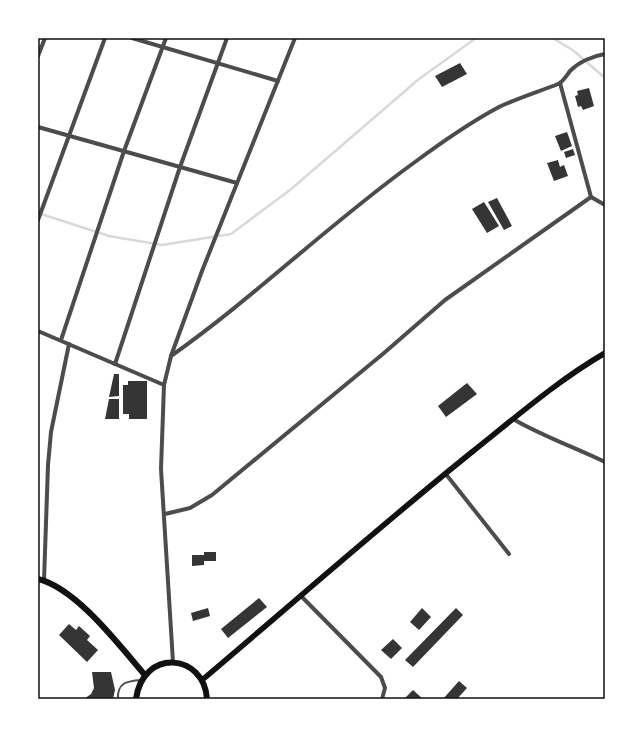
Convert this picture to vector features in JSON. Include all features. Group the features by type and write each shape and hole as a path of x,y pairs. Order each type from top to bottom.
{"main road":[{"path":"202,680 446,473 551,388 576,370 605,353"},
{"path":"41,580 66,594 91,614 143,677"},
{"path":"136,699 137,686 143,677 158,665 173,662 190,668 202,680 206,689 207,699"}],"street":[{"path":"38,56 45,38"},
{"path":"38,220 105,38"},
{"path":"132,38 278,81"},
{"path":"61,340 124,151 166,38"},
{"path":"115,364 180,167 227,38"},
{"path":"173,662 161,461 164,385 171,356 237,183 295,38"},
{"path":"171,356 251,295 383,185 451,136 497,108 521,97 560,83 572,70 587,59 605,54"},
{"path":"560,83 591,197 605,205"},
{"path":"38,127 237,183"},
{"path":"165,514 190,508 212,495 384,353 445,300 591,197"},
{"path":"38,331 164,385"},
{"path":"41,580 51,432 69,344"},
{"path":"513,420 536,432 561,441 605,462"},
{"path":"446,473 509,554"},
{"path":"300,596 382,677 385,682 383,697"}],"lane":[{"path":"118,699 119,688 122,684 126,681 143,677"},
{"path":"383,697 387,699"}],"building":[{"path":"460,63 467,74 442,87 435,76"},
{"path":"589,88 594,106 583,110 581,106 578,107 575,96 578,95 577,91"},
{"path":"567,132 572,146 561,151 555,136"},
{"path":"573,149 575,155 566,158 564,152"},
{"path":"558,160 560,167 564,165 568,176 554,181 547,163"},
{"path":"497,198 512,226 504,230 488,202"},
{"path":"484,202 499,226 487,233 472,209"},
{"path":"114,374 119,374 119,396 109,397"},
{"path":"128,381 147,381 147,419 129,419 129,414 123,414 123,385 128,385"},
{"path":"467,383 477,394 446,417 438,406"},
{"path":"109,399 119,399 119,419 105,419"},
{"path":"204,552 216,552 216,561 204,561 204,565 192,566 192,555 204,555"},
{"path":"259,598 267,607 228,638 221,629"},
{"path":"208,608 210,616 193,621 191,613"},
{"path":"422,608 431,617 419,630 410,622"},
{"path":"456,608 463,615 413,667 405,660"},
{"path":"69,624 76,630 79,626 90,636 87,640 98,650 87,662 59,635"},
{"path":"393,639 402,648 391,659 381,650"},
{"path":"92,672 111,672 115,690 113,699 84,699 91,694 94,688"},
{"path":"459,681 467,688 457,699 443,699"},
{"path":"413,690 423,699 404,699"}],"waterway":[{"path":"38,213 109,236 162,245 231,234 290,190 419,79 476,38"},
{"path":"553,38 574,51 605,78"}]}
